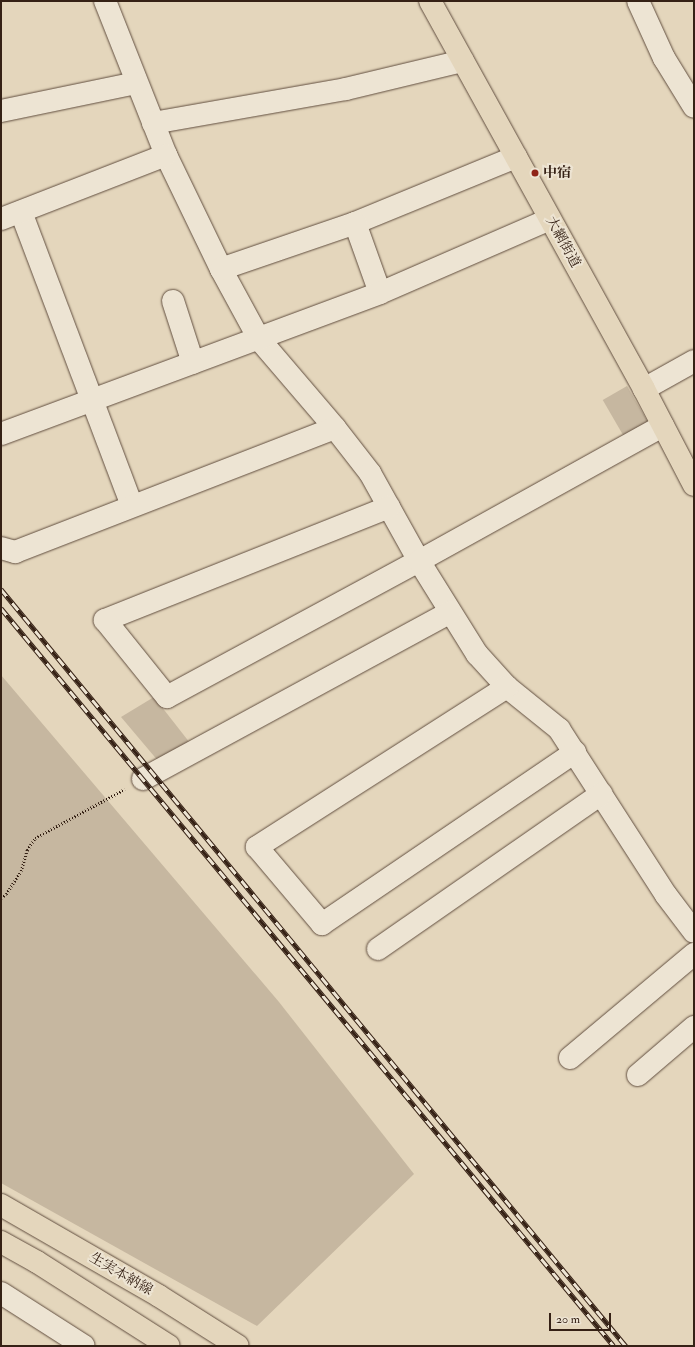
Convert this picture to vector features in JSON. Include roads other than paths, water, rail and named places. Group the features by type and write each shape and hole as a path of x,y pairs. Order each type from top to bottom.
{"main road":[{"name":"大網街道","path":"430,1 644,389 694,485"},
{"name":"生実本納線","path":"1,1205 152,1292 238,1346"},
{"path":"1,1242 37,1262 169,1346"}],"street":[{"path":"105,1 136,83 166,155 221,270 259,339 335,428 370,473 419,561 477,654 508,687 559,729 666,895 694,932"},
{"path":"638,1 664,58 694,107"},
{"path":"153,123 346,89 463,61"},
{"path":"1,111 136,83"},
{"path":"1,219 166,155"},
{"path":"221,270 355,222 516,157"},
{"path":"21,212 132,505"},
{"path":"1,434 380,293 550,219"},
{"path":"355,222 380,293"},
{"path":"173,301 193,363"},
{"path":"644,389 694,361"},
{"path":"389,507 105,620 167,697 419,561 663,426"},
{"path":"1,548 15,552 132,505 335,428"},
{"path":"143,779 450,612"},
{"path":"508,687 257,846 322,924 574,752"},
{"path":"378,949 601,794"},
{"path":"570,1058 694,954"},
{"path":"638,1075 694,1027"},
{"path":"1,1293 84,1346"}],"railway":[{"path":"1,589 626,1346"},
{"path":"1,608 614,1346"}],"place":[{"name":"中宿","path":"535,173"}]}
